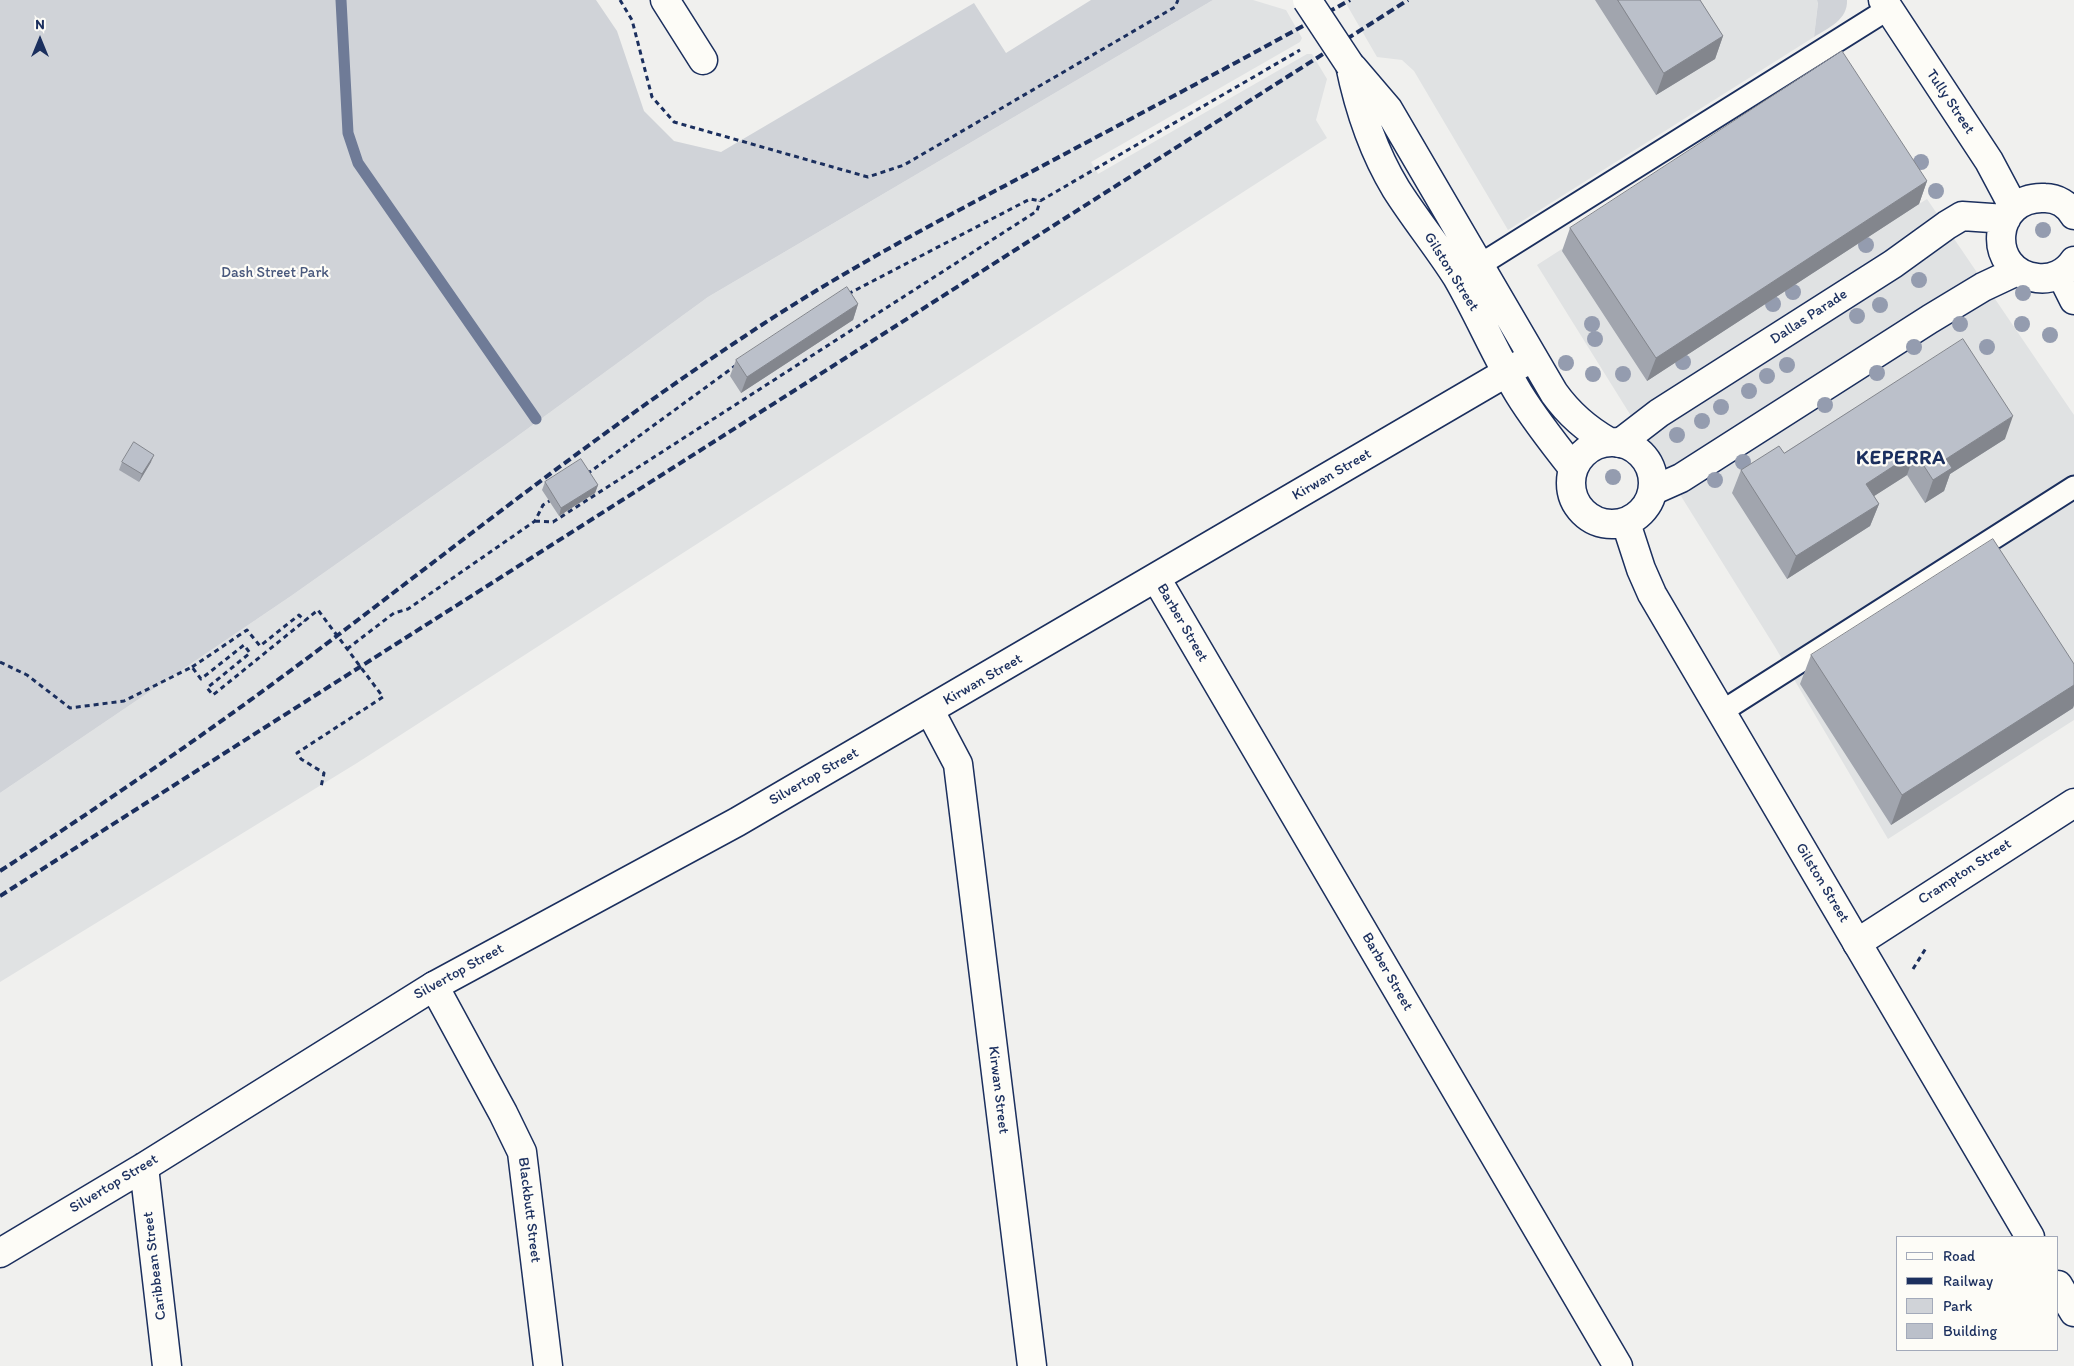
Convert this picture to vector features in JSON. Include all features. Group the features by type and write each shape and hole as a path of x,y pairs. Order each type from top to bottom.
{"street":[{"path":"665,0 704,60"},
{"name":"Gilston Street","path":"1307,0 1350,65 1367,129 1380,160 1396,188 1469,272 1532,357 1563,406 1592,432 1614,442"},
{"name":"Tully Street","path":"1885,5 1989,161 2010,213"},
{"path":"2073,212 2061,202 2043,198 2024,201 2010,213 2001,230 2002,247 2009,263 2017,271 2039,278 2068,267 2074,300"},
{"name":"Dallas Parade","path":"1614,442 1894,264 1962,216 2010,213"},
{"path":"1654,490 1695,468 1983,287 2017,271"},
{"name":"Gilston Street","path":"1469,272 1507,372 1545,433 1573,468"},
{"name":"Kirwan Street","path":"1032,1366 958,764 930,711 1532,357"},
{"path":"1614,442 1632,447 1642,455 1650,465 1654,478 1654,490 1645,510 1626,523 1613,525 1599,523 1588,517 1578,507 1572,495 1573,468 1580,456 1589,449 1598,444 1614,442"},
{"name":"Gilston Street","path":"1626,523 1641,569 1652,594 2029,1236"},
{"name":"Barber Street","path":"1156,578 1618,1366"},
{"name":"Silvertop Street","path":"0,1253 144,1167 434,986 737,822 930,711"},
{"name":"Crampton Street","path":"1857,943 2074,802"},
{"name":"Blackbutt Street","path":"434,986 522,1152 548,1366"},
{"name":"Caribbean Street","path":"144,1167 167,1366"},
{"path":"2059,1286 2074,1312"}],"lane":[{"path":"1469,272 1885,5"},
{"path":"1720,712 2074,487"}],"path":[{"path":"620,0 632,20 652,97 674,122 868,177 904,165 1175,7 1178,0"},
{"path":"839,298 1030,199 1040,201 1303,48"},
{"path":"535,521 553,522 1038,211 1040,201"},
{"path":"583,476 743,361"},
{"path":"347,649 394,613 408,608 535,521 544,505 551,500"},
{"path":"192,667 201,679 244,645 250,653 207,688 213,695 318,610 383,697 297,753 301,759 324,773 322,787"},
{"path":"0,662 27,675 70,708 124,701 192,667 247,630 260,646 299,615 305,621"},
{"path":"1913,969 1926,948"}],"shaded area":[{"path":"1213,0 1253,0 1286,10 1302,38 1300,42 1091,162 1098,174 1307,54 1312,54 1327,79 1316,120 1327,138 357,763 0,982 0,793 291,596 508,443 708,297"},
{"path":"1344,0 1817,0 1818,2 1814,37 1508,230 1414,71 1402,60 1377,57"},
{"path":"1834,74 1919,204 1927,199 2074,415 2074,720 1888,839 1775,647 1537,265"}],"green space":[{"name":"Dash Street Park","path":"0,0 596,0 617,31 644,111 674,141 721,152 974,3 1006,53 1091,0 1213,0 708,297 508,443 291,596 0,793"},
{"path":"1817,0 1847,0 1841,18 1831,27 1814,37 1818,3"}],"building":[{"path":"1618,0 1700,0 1723,36 1664,73"},
{"path":"1842,51 1927,181 1656,358 1570,228"},
{"path":"847,287 858,304 747,377 736,360"},
{"path":"1963,339 2013,416 1946,459 1952,468 1933,480 1915,452 1866,484 1879,504 1796,556 1741,470 1779,446 1784,453"},
{"path":"134,442 154,455 142,474 122,462"},
{"path":"581,459 598,485 561,508 545,482"},
{"path":"1993,539 2074,664 2074,685 1902,795 1811,655"}],"waterway":[{"path":"341,0 348,133 358,163 536,419"}],"railway":[{"path":"0,871 214,726 297,666 588,446 690,373 777,315 920,231 1350,0"},
{"path":"0,896 1408,0"}],"district":[{"name":"KEPERRA","path":"1901,459"}]}
